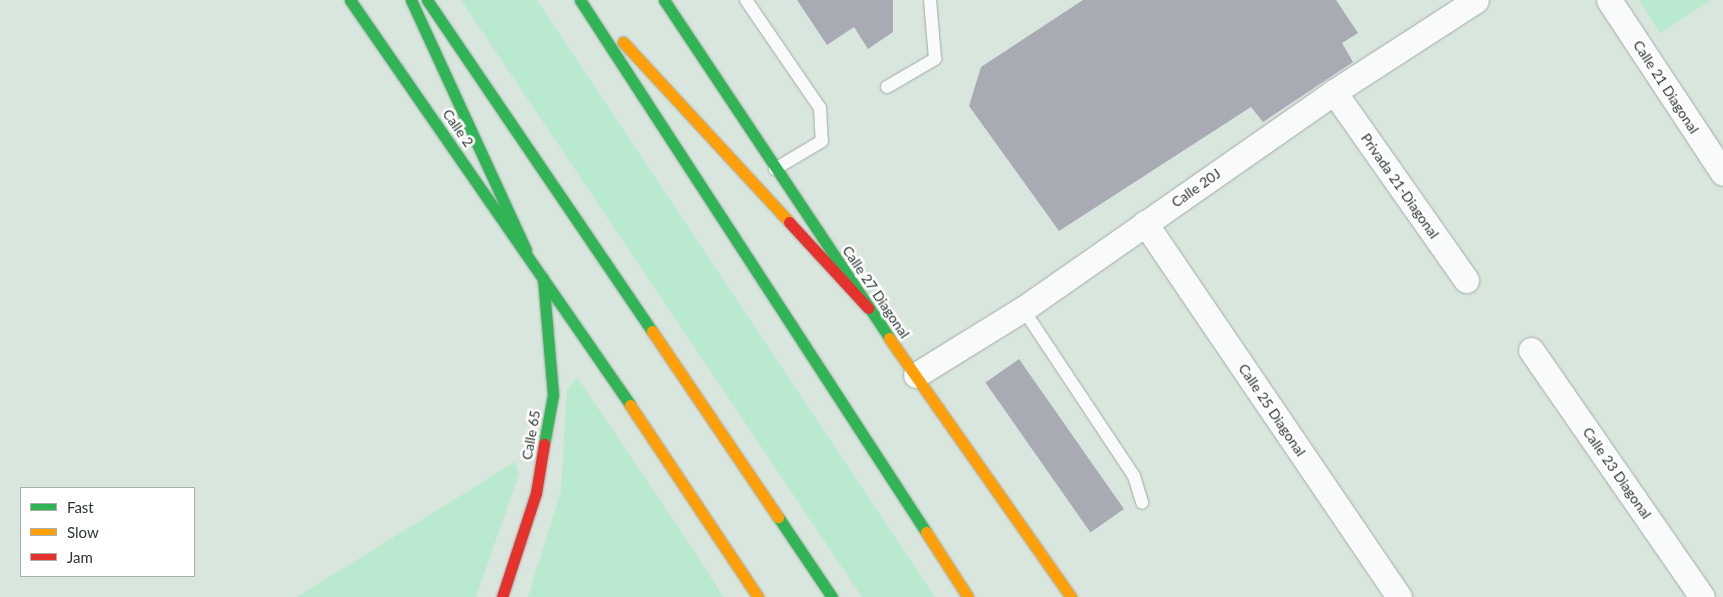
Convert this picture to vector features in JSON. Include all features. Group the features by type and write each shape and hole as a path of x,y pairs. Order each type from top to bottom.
{"main road":[{"name":"Calle 2","path":"350,0 526,250 758,597"},
{"path":"411,0 526,250"},
{"path":"427,0 832,597"},
{"path":"582,0 868,308"},
{"path":"582,0 968,597"},
{"name":"Calle 27 Diagonal","path":"664,0 868,308 1071,597"},
{"name":"Calle 65","path":"502,597 536,493 553,395 542,274"}],"street":[{"name":"Calle 20J","path":"916,375 1023,309 1334,92 1476,0"},
{"name":"Calle 21 Diagonal","path":"1609,0 1716,148 1723,173"},
{"name":"Privada 21-Diagonal","path":"1334,92 1466,280"},
{"name":"Calle 25 Diagonal","path":"1145,223 1399,597"},
{"name":"Calle 23 Diagonal","path":"1531,350 1702,597"}],"lane":[{"path":"746,0 820,108 822,141 775,169"},
{"path":"887,87 935,59 930,0"},
{"path":"1023,309 1134,476 1142,503"}],"green space":[{"path":"461,0 537,0 935,597 862,597"},
{"path":"1639,0 1711,0 1660,33"},
{"path":"577,377 693,549 723,597 528,597 561,491 567,390"},
{"path":"515,462 519,474 476,597 297,597"}],"building":[{"path":"797,0 893,0 893,32 868,49 854,27 827,45"},
{"path":"1083,0 1336,0 1358,33 1342,43 1353,62 1263,122 1251,107 1059,231 969,106 981,67"},
{"path":"1019,359 1124,509 1090,532 985,383"}],"traffic: fast":[{"path":"350,0 630,405"},
{"path":"411,0 526,250"},
{"path":"427,0 652,331"},
{"path":"580,0 926,532"},
{"path":"664,0 889,338"},
{"path":"543,278 553,395 544,444"},
{"path":"778,517 832,597"}],"traffic: slow":[{"path":"623,42 789,222"},
{"path":"652,331 778,517"},
{"path":"889,338 1071,597"},
{"path":"630,405 758,597"},
{"path":"926,532 968,597"}],"traffic: jam":[{"path":"789,222 868,308"},
{"path":"502,597 536,493 544,444"}]}
